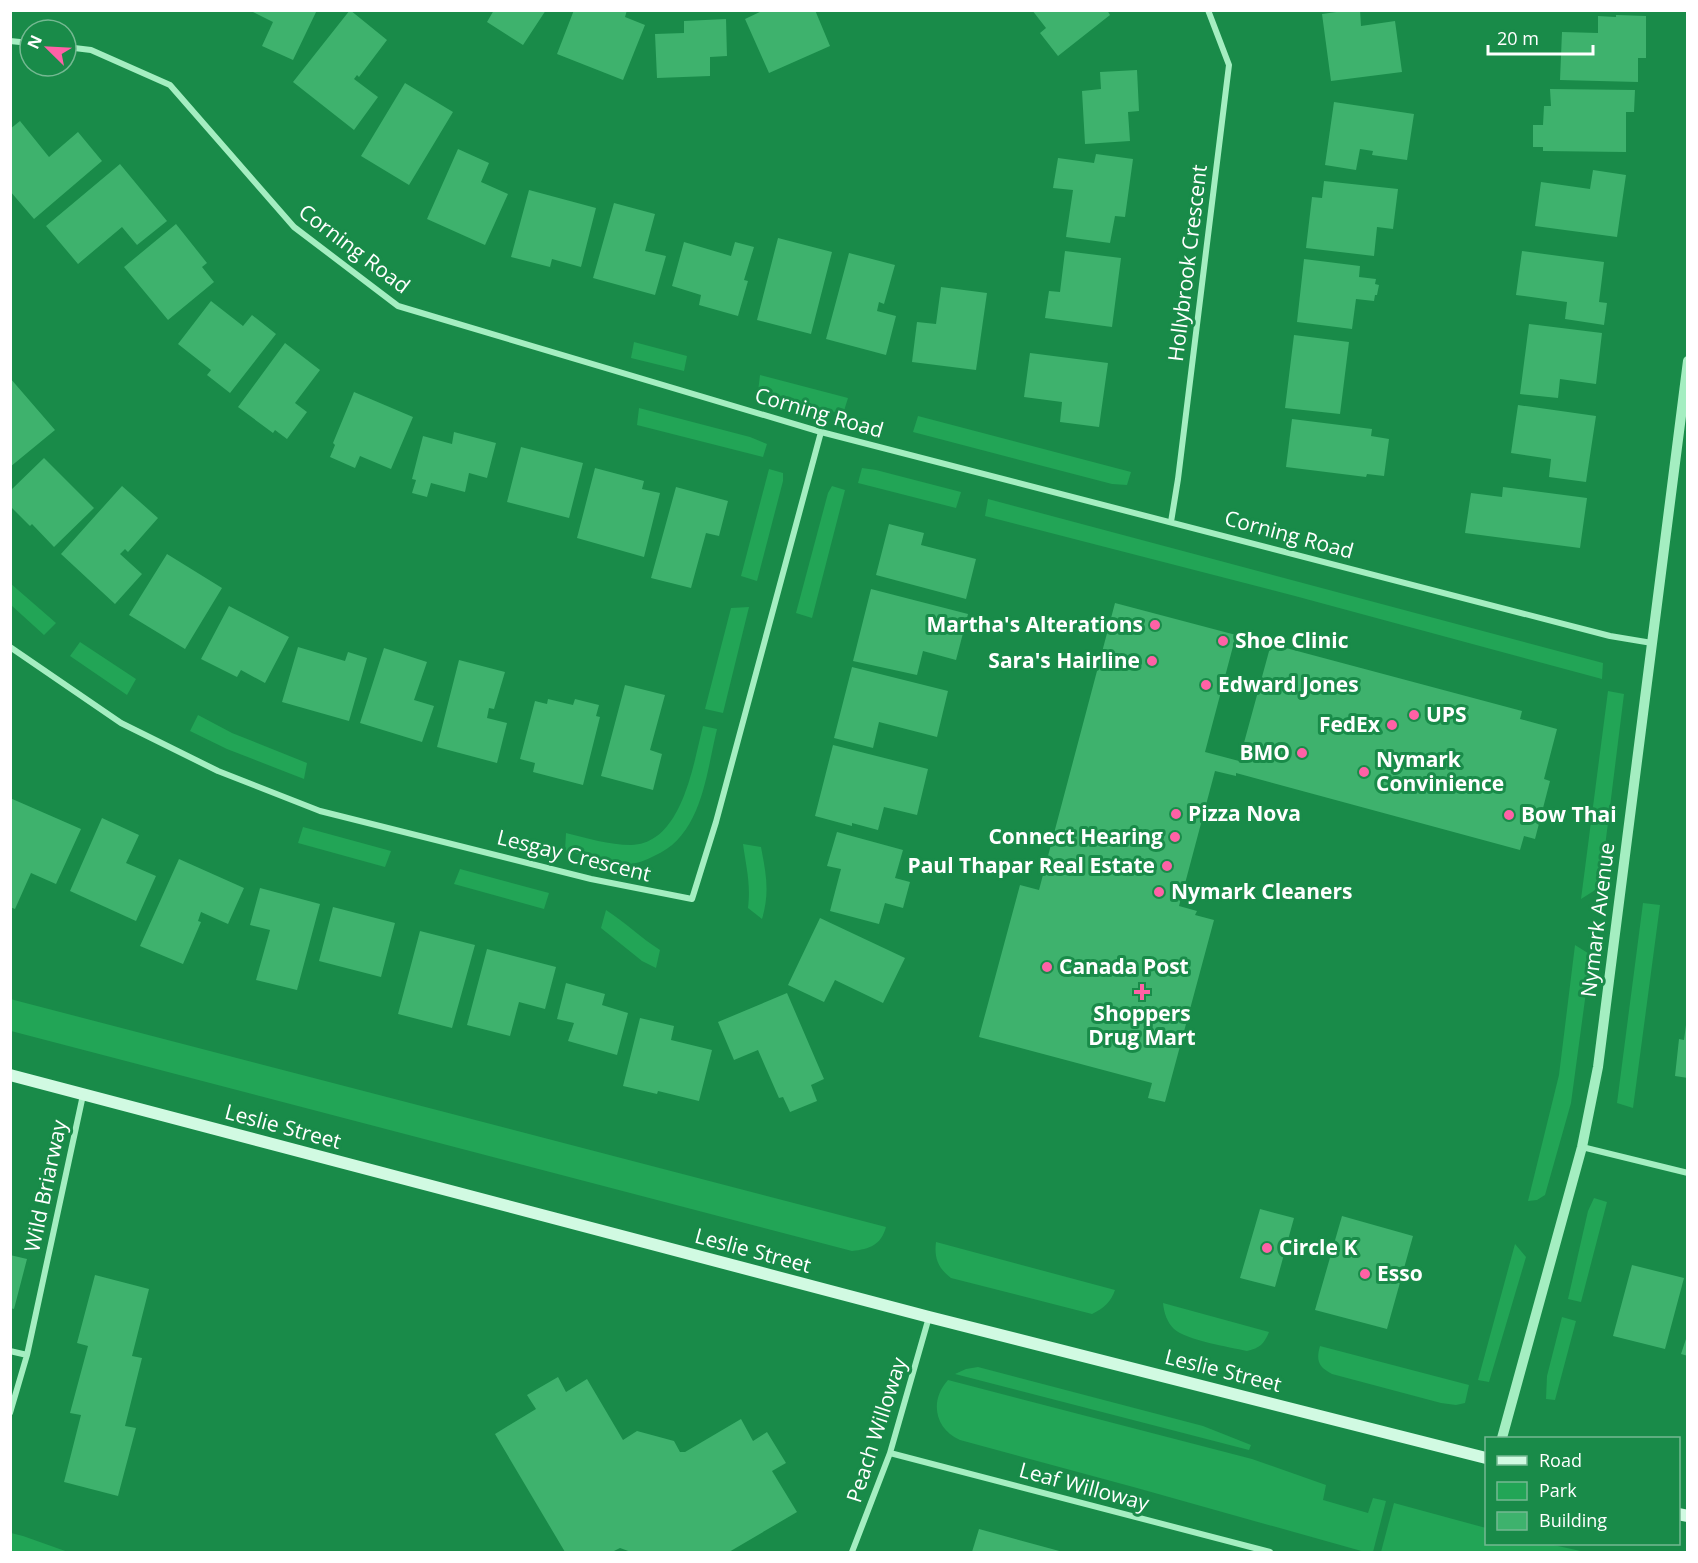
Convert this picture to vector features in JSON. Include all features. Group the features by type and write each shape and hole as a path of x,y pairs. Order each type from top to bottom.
{"main road":[{"name":"Leslie Street","path":"10,1075 929,1317 1485,1458"}],"street":[{"name":"Hollybrook Crescent","path":"1171,522 1228,65 1208,10"},
{"name":"Corning Road","path":"78,48 91,50 170,85 294,227 398,306 822,432 1610,636 1653,644"},
{"name":"Nymark Avenue","path":"1502,1437 1582,1147 1598,1067 1688,361"},
{"name":"Lesgay Crescent","path":"10,647 121,723 219,771 314,808 591,879 692,899 716,822 822,432"},
{"name":"Wild Briarway","path":"10,1413 27,1355 83,1094"},
{"path":"1582,1147 1688,1173"},
{"name":"Peach Willoway","path":"852,1552 890,1453 929,1317"},
{"path":"10,1351 27,1355"},
{"name":"Leaf Willoway","path":"890,1453 1270,1552"}],"green space":[{"path":"634,342 687,356 684,371 631,358"},
{"path":"760,375 848,398 843,414 758,392"},
{"path":"639,408 750,437 767,444 763,457 637,425"},
{"path":"918,416 1131,472 1127,485 1112,484 913,432"},
{"path":"862,468 961,492 956,508 858,483"},
{"path":"769,469 783,473 783,481 757,581 741,576"},
{"path":"832,486 845,490 812,618 796,613 828,493"},
{"path":"988,499 1603,663 1602,679 1295,596 985,516"},
{"path":"10,583 56,623 44,635 11,605"},
{"path":"749,607 723,713 705,709 731,608"},
{"path":"80,642 136,679 127,695 70,656"},
{"path":"1608,691 1624,694 1600,887 1581,899"},
{"path":"198,715 232,733 307,763 304,779 227,749 190,731"},
{"path":"703,726 717,729 705,784 692,819 683,834 670,847 645,860 628,864 604,861 565,850 566,833 606,843 631,845 648,841 662,831 674,817 682,800 695,761"},
{"path":"303,827 391,851 385,867 298,843"},
{"path":"743,844 761,847 767,891 762,919 748,908 749,883"},
{"path":"460,869 549,893 544,909 454,884"},
{"path":"1643,903 1660,905 1633,1108 1617,1103"},
{"path":"606,910 660,950 656,968 642,961 601,928"},
{"path":"1575,945 1591,955 1571,1103 1545,1195 1537,1200 1528,1201 1559,1075"},
{"path":"11,999 886,1227 881,1238 874,1245 852,1251 11,1031"},
{"path":"1594,1198 1607,1202 1581,1302 1568,1299 1588,1211"},
{"path":"936,1242 1115,1290 1106,1304 1092,1314 951,1278 938,1262"},
{"path":"1515,1244 1526,1257 1489,1382 1478,1380"},
{"path":"1163,1303 1269,1332 1261,1345 1247,1351 1198,1340 1174,1329 1166,1317"},
{"path":"1562,1317 1576,1321 1555,1400 1546,1399 1547,1376"},
{"path":"1320,1346 1469,1385 1465,1403 1456,1405 1441,1403 1332,1374 1319,1363"},
{"path":"978,1367 1203,1426 1251,1445 1249,1450 955,1374"},
{"path":"948,1380 1252,1459 1326,1485 1323,1500 1368,1513 1373,1498 1386,1501 1373,1552 1365,1552 960,1440 945,1429 938,1414 938,1397"},
{"path":"1394,1503 1485,1528 1485,1545 1554,1545 1585,1552 1381,1552"},
{"path":"11,1533 23,1536 68,1552 11,1552"}],"building":[{"path":"249,10 317,10 293,60 262,46 273,22"},
{"path":"350,10 387,40 359,77 357,75 354,79 378,97 354,130 293,82"},
{"path":"494,10 546,10 523,45 487,22"},
{"path":"574,10 627,10 625,17 645,25 623,80 557,54"},
{"path":"764,10 815,10 830,46 769,73 745,19"},
{"path":"1032,10 1107,10 1110,15 1058,56 1040,33 1046,28"},
{"path":"1360,10 1361,26 1395,21 1402,72 1331,81 1322,14"},
{"path":"1616,15 1646,16 1646,58 1638,58 1638,82 1560,80 1562,32 1598,33 1598,16 1616,17"},
{"path":"726,19 727,56 710,57 710,76 657,78 655,34 684,33 684,21"},
{"path":"1137,70 1139,111 1128,112 1130,141 1085,144 1082,91 1101,89 1100,72"},
{"path":"405,83 453,112 409,185 361,156"},
{"path":"1550,89 1635,90 1634,112 1626,112 1626,152 1543,151 1543,147 1533,147 1533,125 1543,125 1544,106 1551,106"},
{"path":"1334,102 1414,114 1407,160 1372,155 1373,151 1360,149 1356,170 1325,165"},
{"path":"20,121 49,157 78,132 102,161 34,219 10,191 10,129"},
{"path":"458,149 489,163 481,182 508,194 485,245 427,219"},
{"path":"1096,154 1133,159 1125,217 1115,216 1110,243 1066,237 1073,190 1053,188 1058,158 1094,163"},
{"path":"120,164 167,221 137,245 122,227 78,264 46,226"},
{"path":"1593,170 1626,175 1617,237 1535,226 1541,182 1590,189"},
{"path":"1324,181 1398,189 1393,229 1377,227 1374,256 1306,248 1312,197 1322,198"},
{"path":"529,190 596,208 581,267 552,259 550,267 511,257"},
{"path":"614,203 655,214 645,251 666,256 655,295 593,278"},
{"path":"176,224 207,263 202,267 214,282 168,320 124,267"},
{"path":"778,238 832,252 811,334 757,320"},
{"path":"684,242 731,256 735,242 754,247 744,280 748,281 738,316 699,305 701,295 672,286"},
{"path":"1065,251 1121,258 1112,327 1045,318 1049,291 1060,292"},
{"path":"1522,251 1604,262 1599,302 1607,303 1604,325 1565,319 1567,302 1516,295"},
{"path":"849,253 895,265 884,304 879,302 877,311 896,316 886,355 826,339"},
{"path":"1304,259 1360,266 1359,277 1376,279 1375,284 1379,285 1374,301 1356,299 1352,329 1297,322"},
{"path":"941,287 987,293 976,370 912,362 917,322 936,324"},
{"path":"211,301 243,326 252,315 276,334 230,393 207,375 211,370 178,344"},
{"path":"1529,324 1602,333 1596,384 1560,379 1558,398 1520,394"},
{"path":"1294,335 1349,342 1340,414 1285,408"},
{"path":"285,343 320,370 295,403 307,412 287,439 275,430 273,433 238,407"},
{"path":"1030,353 1108,363 1099,427 1060,422 1062,402 1024,397"},
{"path":"10,378 55,430 10,467"},
{"path":"354,392 413,417 391,469 360,456 355,468 330,457 335,445 333,443"},
{"path":"1518,405 1596,416 1586,482 1549,477 1551,459 1511,453"},
{"path":"1292,419 1372,429 1371,436 1389,439 1384,476 1367,474 1366,477 1286,467"},
{"path":"454,432 496,443 487,478 469,473 465,492 431,483 427,497 412,493 416,480 412,479 423,436 452,444"},
{"path":"521,447 583,463 569,518 507,502"},
{"path":"44,458 94,508 54,547 32,524 30,526 10,506 10,491"},
{"path":"595,468 644,481 642,489 660,493 644,557 577,538"},
{"path":"122,486 158,518 128,552 125,549 120,554 142,574 115,604 61,554"},
{"path":"676,487 728,501 719,536 706,533 691,588 651,578"},
{"path":"1503,487 1587,498 1580,548 1465,533 1471,493 1502,497"},
{"path":"889,524 924,533 921,545 976,559 966,599 876,575"},
{"path":"167,554 222,588 185,649 129,615"},
{"path":"871,589 968,614 956,660 923,651 917,675 853,661"},
{"path":"1115,603 1236,635 1205,752 1239,761 1271,644 1522,711 1520,719 1557,729 1544,779 1550,781 1535,839 1524,836 1520,850 1236,773 1236,776 1215,771 1179,906 1197,911 1195,915 1214,920 1165,1102 1148,1098 1152,1083 979,1037 1020,885 1039,890"},
{"path":"229,606 289,637 265,683 241,670 237,677 201,659"},
{"path":"298,647 345,661 348,652 367,658 349,721 282,702"},
{"path":"384,648 427,662 414,700 434,706 422,742 360,723"},
{"path":"459,660 505,672 494,709 489,708 487,718 507,723 497,763 437,747"},
{"path":"852,667 948,691 937,737 879,722 873,748 834,738"},
{"path":"625,685 665,695 650,750 662,754 653,790 601,776"},
{"path":"548,699 573,705 575,699 599,705 596,716 600,717 583,785 533,772 535,763 520,759 535,701 547,704"},
{"path":"833,745 928,769 917,815 884,807 878,830 815,816"},
{"path":"10,798 81,829 56,884 31,873 15,909 10,907"},
{"path":"102,818 139,835 126,863 156,876 136,921 70,891"},
{"path":"837,832 903,850 895,878 910,882 903,908 885,903 879,924 830,911 841,869 827,866"},
{"path":"179,859 244,888 228,924 201,912 198,921 201,922 183,964 140,946"},
{"path":"260,888 320,904 297,990 256,980 270,930 250,925"},
{"path":"333,907 395,923 381,977 319,961"},
{"path":"820,918 905,958 883,1003 835,980 824,1002 788,985"},
{"path":"420,931 475,945 452,1028 398,1014"},
{"path":"487,949 556,967 545,1009 519,1002 510,1036 467,1025"},
{"path":"566,983 605,994 602,1005 628,1013 617,1055 568,1041 574,1023 557,1019"},
{"path":"787,993 824,1079 811,1085 817,1101 790,1112 783,1097 779,1098 758,1050 734,1060 718,1022"},
{"path":"640,1018 674,1026 671,1040 712,1050 699,1101 658,1091 657,1094 623,1086"},
{"path":"1686,1025 1688,1025 1688,1078 1675,1076 1679,1039 1684,1040"},
{"name":"Circle K","path":"1260,1209 1294,1218 1275,1287 1240,1278"},
{"path":"1342,1216 1413,1236 1387,1329 1315,1310"},
{"path":"10,1255 27,1259 14,1309 10,1308"},
{"path":"1632,1265 1684,1278 1665,1349 1613,1336"},
{"path":"95,1275 149,1289 132,1356 142,1358 125,1426 136,1428 118,1496 64,1482 81,1415 70,1413 88,1346 77,1343"},
{"path":"1688,1333 1688,1356 1681,1354"},
{"path":"558,1377 566,1392 587,1379 623,1440 637,1431 674,1441 680,1452 685,1452 741,1419 753,1441 767,1432 786,1463 772,1471 797,1512 729,1552 631,1552 620,1548 612,1552 565,1552 495,1434 536,1409 527,1395"},
{"path":"979,1529 1063,1552 972,1552"}],"place":[{"name":"Martha's Alterations","path":"1155,625"},
{"name":"Shoe Clinic","path":"1223,641"},
{"name":"Sara's Hairline","path":"1152,661"},
{"name":"Edward Jones","path":"1206,685"},
{"name":"UPS","path":"1414,715"},
{"name":"FedEx","path":"1392,725"},
{"name":"BMO","path":"1302,753"},
{"name":"Nymark Convinience","path":"1364,772"},
{"name":"Pizza Nova","path":"1176,814"},
{"name":"Bow Thai","path":"1509,815"},
{"name":"Connect Hearing","path":"1175,837"},
{"name":"Paul Thapar Real Estate","path":"1167,866"},
{"name":"Nymark Cleaners","path":"1159,892"},
{"name":"Canada Post","path":"1047,967"},
{"name":"Shoppers Drug Mart","path":"1142,992"},
{"name":"Circle K","path":"1267,1248"},
{"name":"Esso","path":"1365,1274"}]}
